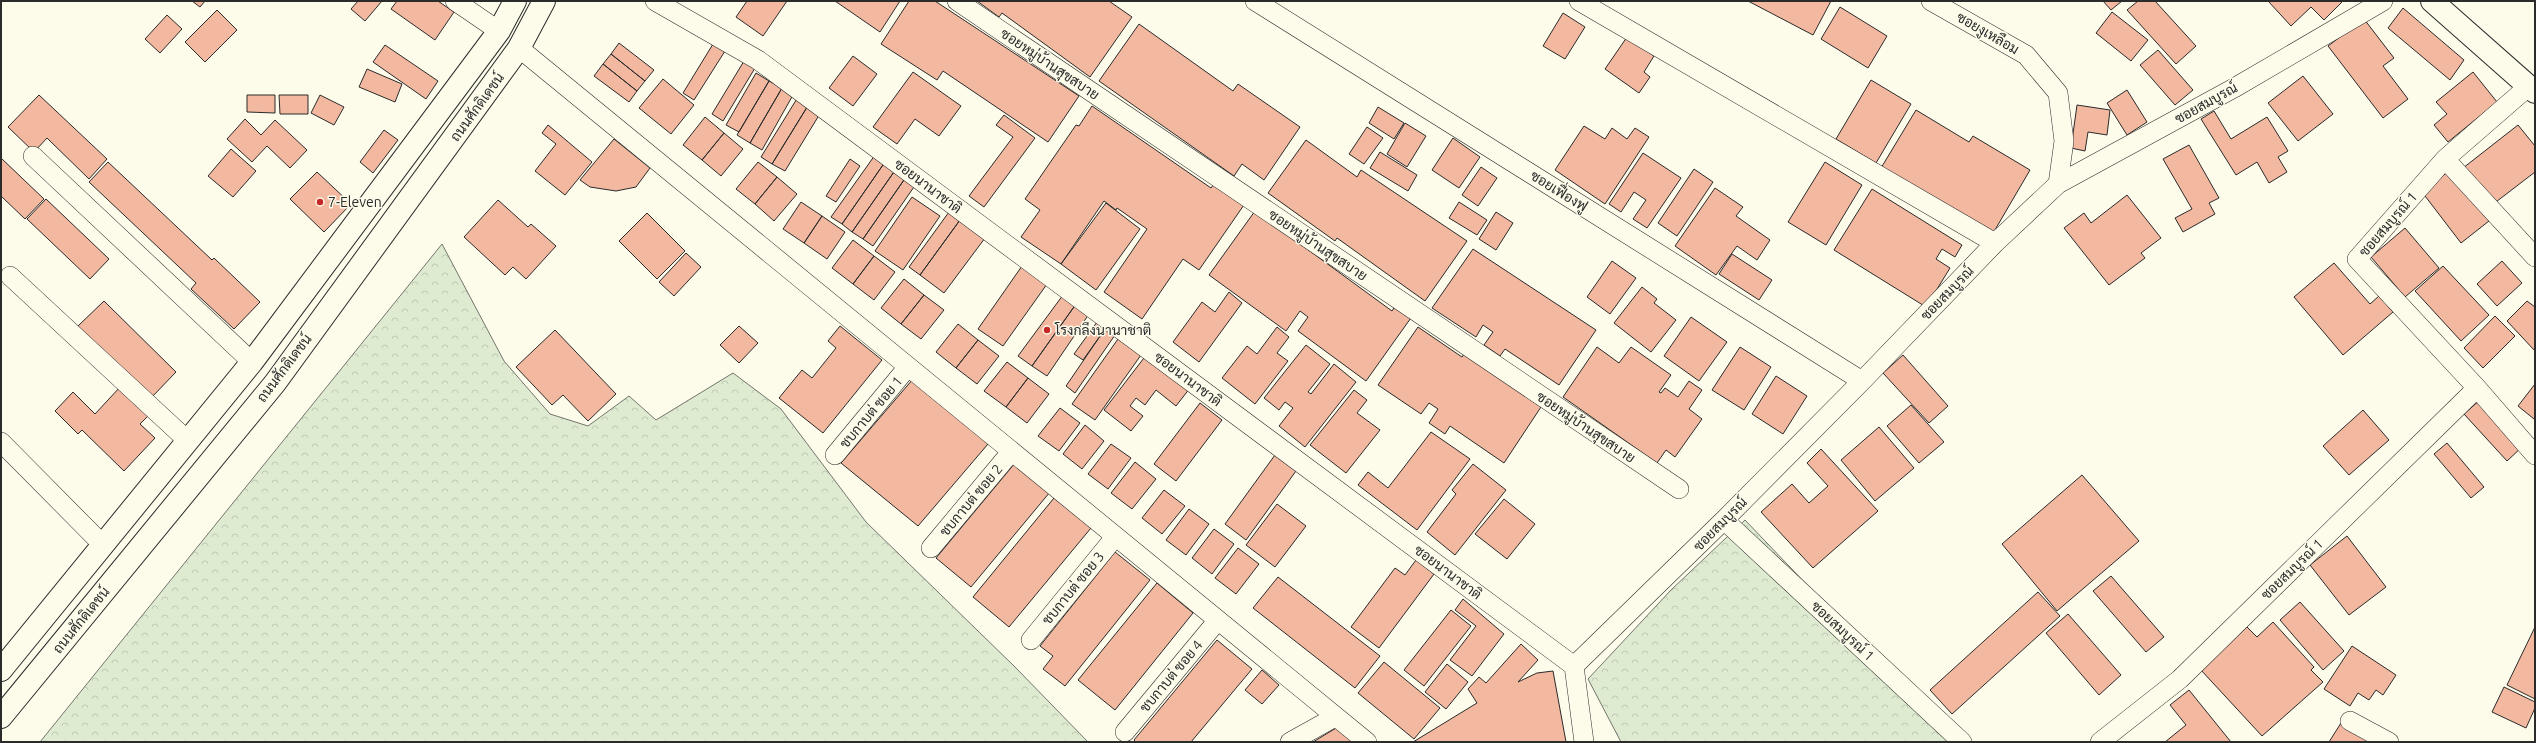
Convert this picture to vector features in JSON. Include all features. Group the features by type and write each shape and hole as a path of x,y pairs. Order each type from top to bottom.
{"main road":[{"path":"1,670 102,544 252,362 499,31 515,1"},
{"name":"ถนนศักดิเดชน์","path":"1,717 275,383 519,48 544,1"},
{"path":"2432,1 2532,89"}],"street":[{"path":"455,1 499,31"},
{"name":"ซอยนานาชาติ","path":"655,1 758,60 1574,666"},
{"name":"ซอยหมู่บ้านสุขสบาย","path":"958,1 1679,489"},
{"name":"ซอยเฟื่องฟู","path":"1255,1 1862,381"},
{"path":"1578,1 1995,242"},
{"name":"ซอยงูเหลือม","path":"1931,1 2026,55 2058,93 2064,141 2058,184"},
{"name":"ซอยสมบูรณ์","path":"1574,666 1724,520 1862,381 1995,242 2058,184 2234,88 2382,1"},
{"path":"519,48 907,368 1367,742"},
{"name":"ซอยสมบูรณ์ 1","path":"2532,89 2445,158 2357,259 2477,388 2535,455"},
{"path":"33,156 252,362"},
{"path":"2445,158 2535,257"},
{"path":"10,276 188,440"},
{"name":"ชบกาบต่ ซอย 1","path":"835,455 907,368"},
{"name":"ซอยสมบูรณ์ 1","path":"2100,742 2180,679 2477,388"},
{"path":"1,442 102,544"},
{"name":"ชบกาบต่ ซอย 2","path":"931,548 1011,452"},
{"name":"ซอยสมบูรณ์ 1","path":"1724,520 1962,742"},
{"name":"ชบกาบต่ ซอย 3","path":"1031,640 1115,537"},
{"name":"ชบกาบต่ ซอย 4","path":"1125,732 1218,620"},
{"path":"1574,666 1584,742"},
{"path":"1290,742 1335,716"},
{"path":"2350,721 2389,742"}],"green space":[{"path":"442,244 504,361 550,414 588,426 629,396 656,420 733,373 781,409 866,522 1015,667 1088,742 40,742"},
{"path":"1745,520 1957,742 1621,742 1588,679 1671,590"}],"building":[{"path":"192,1 205,1 200,7"},
{"path":"358,1 382,1 365,21 351,9"},
{"path":"397,1 438,1 454,12 435,40 391,9"},
{"path":"747,1 787,1 763,36 736,17"},
{"path":"835,1 900,1 880,32"},
{"path":"909,1 935,1 1079,96 1048,142 943,71 937,80 881,44"},
{"path":"977,1 1109,1 1132,17 1090,77 1002,13 999,17"},
{"path":"1748,1 1831,1 1813,35"},
{"path":"2103,1 2122,1 2111,10"},
{"path":"2138,1 2155,1 2196,46 2176,64 2127,10"},
{"path":"2268,1 2343,1 2324,20 2311,7 2291,26"},
{"path":"1840,7 1887,36 1868,68 1821,39"},
{"path":"2403,8 2464,60 2450,80 2388,28"},
{"path":"217,10 237,30 205,62 185,42"},
{"path":"2112,12 2148,40 2131,61 2096,33"},
{"path":"1563,13 1585,27 1565,59 1543,46"},
{"path":"167,15 182,29 160,53 145,39"},
{"path":"2364,19 2394,58 2383,66 2408,99 2383,118 2328,46"},
{"path":"1139,24 1233,91 1238,84 1300,127 1264,180 1242,164 1234,176 1099,81"},
{"path":"1627,37 1654,56 1644,72 1650,77 1639,93 1605,69"},
{"path":"619,43 654,70 645,81 611,54"},
{"path":"713,44 725,51 694,100 683,93"},
{"path":"385,45 438,81 426,99 373,62"},
{"path":"2158,50 2193,90 2175,105 2140,65"},
{"path":"611,54 645,81 637,91 603,64"},
{"path":"853,56 877,74 853,106 829,88"},
{"path":"744,61 755,68 723,121 712,114"},
{"path":"603,64 637,91 629,102 594,76"},
{"path":"367,69 402,84 395,102 359,87"},
{"path":"913,72 961,106 939,136 915,119 897,144 873,127"},
{"path":"2473,72 2497,102 2448,142 2434,125 2447,114 2436,102"},
{"path":"756,73 769,81 739,132 726,125"},
{"path":"2303,76 2333,114 2298,141 2268,103"},
{"path":"663,79 694,105 671,134 639,108"},
{"path":"1871,80 1911,104 1876,163 1836,139"},
{"path":"769,81 782,88 750,143 737,135"},
{"path":"782,88 793,95 762,150 750,143"},
{"path":"2127,90 2147,122 2127,135 2107,103"},
{"path":"39,95 107,159 89,179 47,138 34,152 8,127"},
{"path":"247,95 275,95 275,113 247,112"},
{"path":"279,95 308,95 308,114 280,114"},
{"path":"320,95 344,107 334,125 311,113"},
{"path":"798,97 809,104 772,164 761,157"},
{"path":"809,104 821,112 785,171 772,164"},
{"path":"2077,105 2110,110 2107,135 2088,132 2085,151 2071,148"},
{"path":"1092,106 1211,188 1216,181 1246,202 1199,270 1183,259 1142,319 1104,292 1147,229 1117,208 1116,210 1104,201 1061,264 1021,237 1040,210 1025,199 1076,125 1079,126"},
{"path":"1378,107 1404,123 1394,139 1369,123"},
{"path":"1916,110 1969,142 1973,136 2030,170 1992,235 1881,168"},
{"path":"2214,111 2231,139 2267,117 2288,151 2278,157 2287,172 2269,183 2257,162 2236,175 2201,119"},
{"path":"1004,115 1035,138 984,207 969,196 1013,137 996,125"},
{"path":"705,117 724,133 702,160 683,145"},
{"path":"245,119 261,135 275,120 307,150 290,168 267,146 252,162 227,139"},
{"path":"1405,123 1426,136 1407,167 1387,154"},
{"path":"548,125 592,162 565,195 535,171 556,144 542,133"},
{"path":"2518,125 2535,146 2535,172 2492,205 2463,168"},
{"path":"1584,126 1605,139 1612,128 1627,139 1635,128 1649,137 1605,204 1555,170"},
{"path":"1367,127 1383,138 1364,164 1349,154"},
{"path":"384,130 398,140 373,173 360,162"},
{"path":"724,133 743,149 721,176 702,160"},
{"path":"1453,138 1480,157 1459,188 1432,170"},
{"path":"614,139 650,168 636,187 616,191 590,187 580,180"},
{"path":"1306,140 1357,177 1361,170 1467,241 1425,301 1337,238 1335,241 1268,193"},
{"path":"2189,145 2219,198 2209,203 2215,214 2183,232 2175,218 2192,209 2163,159"},
{"path":"231,149 256,171 233,197 208,176"},
{"path":"1380,152 1417,175 1408,191 1370,168"},
{"path":"1643,153 1681,178 1647,228 1633,219 1646,200 1634,192 1621,212 1609,204"},
{"path":"875,155 885,162 842,224 831,217"},
{"path":"1,158 44,199 25,219 1,196"},
{"path":"850,159 860,166 836,202 826,196"},
{"path":"108,162 212,260 214,258 260,302 234,329 191,289 196,283 89,182"},
{"path":"758,162 777,177 755,204 736,189"},
{"path":"885,162 896,169 852,232 842,224"},
{"path":"1825,162 1862,185 1826,245 1788,222"},
{"path":"1481,167 1497,178 1478,206 1462,195"},
{"path":"896,169 906,177 863,239 852,232"},
{"path":"1694,169 1713,182 1677,236 1658,223"},
{"path":"2449,171 2489,221 2461,243 2422,192"},
{"name":"7-Eleven","path":"317,172 351,204 324,232 290,199"},
{"path":"777,177 797,194 774,221 755,204"},
{"path":"906,177 916,184 873,246 863,239"},
{"path":"1715,188 1743,207 1736,216 1770,240 1757,260 1737,246 1716,275 1675,246"},
{"path":"1872,189 1962,245 1955,257 1942,249 1936,259 1950,268 1926,307 1834,250"},
{"path":"2127,195 2161,238 2141,253 2145,258 2109,285 2064,228 2084,213 2091,223"},
{"path":"912,197 940,216 903,270 875,251"},
{"path":"46,199 109,259 90,279 27,219"},
{"path":"498,200 528,227 531,224 556,246 526,279 513,267 505,275 464,237"},
{"path":"801,202 822,216 804,243 783,229"},
{"path":"1459,202 1487,220 1477,235 1449,218"},
{"path":"1106,203 1140,229 1096,290 1061,264"},
{"path":"1255,211 1392,311 1397,303 1413,315 1366,381 1298,331 1308,317 1300,311 1286,331 1209,275"},
{"path":"949,212 960,220 920,275 909,267"},
{"path":"1496,212 1513,223 1496,250 1479,239"},
{"path":"647,213 685,251 657,279 619,241"},
{"path":"822,216 845,232 827,259 804,243"},
{"path":"960,220 985,238 944,293 920,275"},
{"path":"2405,228 2439,268 2405,297 2371,257"},
{"path":"853,240 874,256 853,284 832,268"},
{"path":"1473,249 1596,330 1559,385 1505,349 1500,356 1484,345 1493,332 1483,325 1476,337 1432,308"},
{"path":"686,253 701,267 674,296 659,282"},
{"path":"1732,254 1772,280 1759,300 1719,274"},
{"path":"874,256 895,272 874,300 853,284"},
{"path":"1612,261 1636,278 1610,314 1587,297"},
{"path":"2502,261 2522,283 2497,306 2477,284"},
{"path":"2334,263 2370,304 2379,296 2393,312 2343,355 2294,297"},
{"path":"1022,266 1047,284 1003,346 978,329"},
{"path":"2443,266 2489,315 2461,341 2415,291"},
{"path":"904,279 924,295 901,324 881,308"},
{"path":"1642,287 1657,299 1654,303 1676,320 1651,352 1614,323"},
{"path":"1229,292 1242,303 1199,362 1173,342 1202,302 1215,312"},
{"path":"924,295 944,310 921,339 901,324"},
{"name":"โรงกลึงนานาชาติ","path":"1063,295 1076,304 1032,366 1018,356"},
{"path":"104,301 176,372 151,398 78,326"},
{"path":"2527,301 2535,307 2535,351 2507,321"},
{"path":"1076,304 1089,314 1047,376 1032,366"},
{"path":"2495,316 2515,336 2483,368 2464,348"},
{"path":"1691,317 1727,342 1699,381 1664,356"},
{"path":"1097,322 1105,329 1083,360 1074,354"},
{"path":"958,324 978,340 956,368 936,352"},
{"path":"739,326 758,343 739,363 720,345"},
{"path":"840,326 882,360 823,433 779,398 802,370 812,378 836,348 828,341"},
{"path":"1277,327 1289,337 1277,353 1288,361 1255,404 1222,378 1247,346 1257,354"},
{"path":"1418,327 1462,357 1464,354 1541,407 1504,463 1450,426 1445,434 1429,423 1438,409 1429,403 1421,414 1378,385"},
{"path":"1105,329 1115,335 1075,393 1066,386"},
{"path":"555,330 616,394 588,421 563,395 552,405 516,367"},
{"path":"1118,339 1141,355 1095,420 1072,404"},
{"path":"978,340 999,356 977,384 956,368"},
{"path":"1306,345 1330,364 1308,392 1311,394 1334,364 1356,382 1305,447 1279,426 1293,408 1285,402 1279,410 1264,398"},
{"path":"1597,347 1619,363 1631,347 1671,375 1659,392 1661,393 1665,388 1678,397 1689,381 1702,390 1689,409 1702,419 1675,457 1666,450 1657,463 1563,397"},
{"path":"1740,347 1771,367 1744,410 1712,390"},
{"path":"1147,354 1190,388 1176,406 1156,390 1145,405 1136,398 1130,406 1143,416 1131,431 1104,410"},
{"path":"1903,355 1948,406 1929,423 1883,373"},
{"path":"1007,362 1028,378 1006,407 984,391"},
{"path":"1776,376 1807,396 1783,434 1752,414"},
{"path":"1028,378 1049,394 1027,423 1006,407"},
{"path":"913,379 988,444 918,526 841,463"},
{"path":"2535,384 2535,418 2534,419 2518,406"},
{"path":"121,386 150,414 140,424 155,438 124,471 82,430 78,434 55,411 73,392 95,414"},
{"path":"1354,390 1367,400 1357,413 1380,430 1346,473 1310,445"},
{"path":"2480,400 2522,447 2507,461 2464,414"},
{"path":"1200,403 1222,420 1176,481 1154,464"},
{"path":"1911,405 1944,442 1919,463 1887,426"},
{"path":"1060,408 1080,423 1059,451 1038,436"},
{"path":"2363,410 2389,440 2349,475 2323,446"},
{"path":"1085,425 1104,441 1082,469 1063,454"},
{"path":"1879,427 1914,468 1875,501 1841,460"},
{"path":"1431,432 1470,459 1417,530 1358,485 1368,472 1388,488"},
{"path":"2447,443 2484,487 2471,498 2434,454"},
{"path":"1111,444 1131,458 1108,489 1088,474"},
{"path":"1821,449 1878,511 1813,568 1761,512 1792,484 1809,503 1828,486 1807,463"},
{"path":"1275,455 1296,471 1246,540 1225,524"},
{"path":"1135,462 1156,479 1132,509 1111,493"},
{"path":"1015,463 1050,492 971,587 936,558"},
{"path":"1473,464 1506,490 1455,555 1427,532 1456,494 1452,490"},
{"path":"2082,475 2139,541 2057,611 2002,544"},
{"path":"1164,490 1185,506 1162,534 1142,518"},
{"path":"1054,498 1091,528 1009,627 973,597"},
{"path":"1504,499 1535,524 1507,559 1475,534"},
{"path":"1277,504 1306,526 1275,567 1246,545"},
{"path":"1189,509 1209,524 1186,555 1166,540"},
{"path":"1214,529 1234,544 1212,574 1192,558"},
{"path":"2347,536 2386,587 2349,615 2310,565"},
{"path":"1238,548 1259,564 1236,594 1215,578"},
{"path":"1115,552 1150,580 1065,686 1043,669 1053,656 1040,646"},
{"path":"1416,560 1434,574 1379,648 1351,627 1395,568 1405,575"},
{"path":"2111,576 2164,637 2146,652 2093,591"},
{"path":"1278,577 1380,656 1355,688 1253,608"},
{"path":"1157,583 1193,613 1115,710 1078,680"},
{"path":"2038,592 2060,616 1952,714 1930,690"},
{"path":"1463,599 1504,634 1472,676 1450,660 1476,626 1455,610"},
{"path":"2300,602 2344,651 2323,670 2280,620"},
{"path":"1451,610 1471,626 1424,686 1404,670"},
{"path":"2068,614 2121,675 2099,695 2046,633"},
{"path":"2273,622 2314,667 2311,670 2323,682 2262,736 2200,669 2247,627 2257,637"},
{"path":"2535,627 2535,699 2507,685"},
{"path":"1217,640 1252,669 1191,742 1136,742 1134,740"},
{"path":"1521,644 1538,660 1518,682 1537,673 1553,671 1566,742 1413,742 1477,703 1468,689 1479,677 1486,683"},
{"path":"2352,646 2396,675 2383,695 2376,690 2369,700 2358,693 2350,706 2324,689"},
{"path":"1384,662 1440,708 1414,739 1358,693"},
{"path":"1447,664 1468,682 1446,709 1425,692"},
{"path":"1262,670 1279,685 1262,704 1245,690"},
{"path":"2504,687 2535,702 2535,708 2526,728 2492,712"},
{"path":"2189,690 2231,742 2165,742 2186,725 2170,705"},
{"path":"2341,723 2373,742 2329,742"},
{"path":"1341,725 1352,742 1313,742"}],"place":[{"name":"7-Eleven","path":"320,202"},
{"name":"โรงกลึงนานาชาติ","path":"1047,330"}]}
